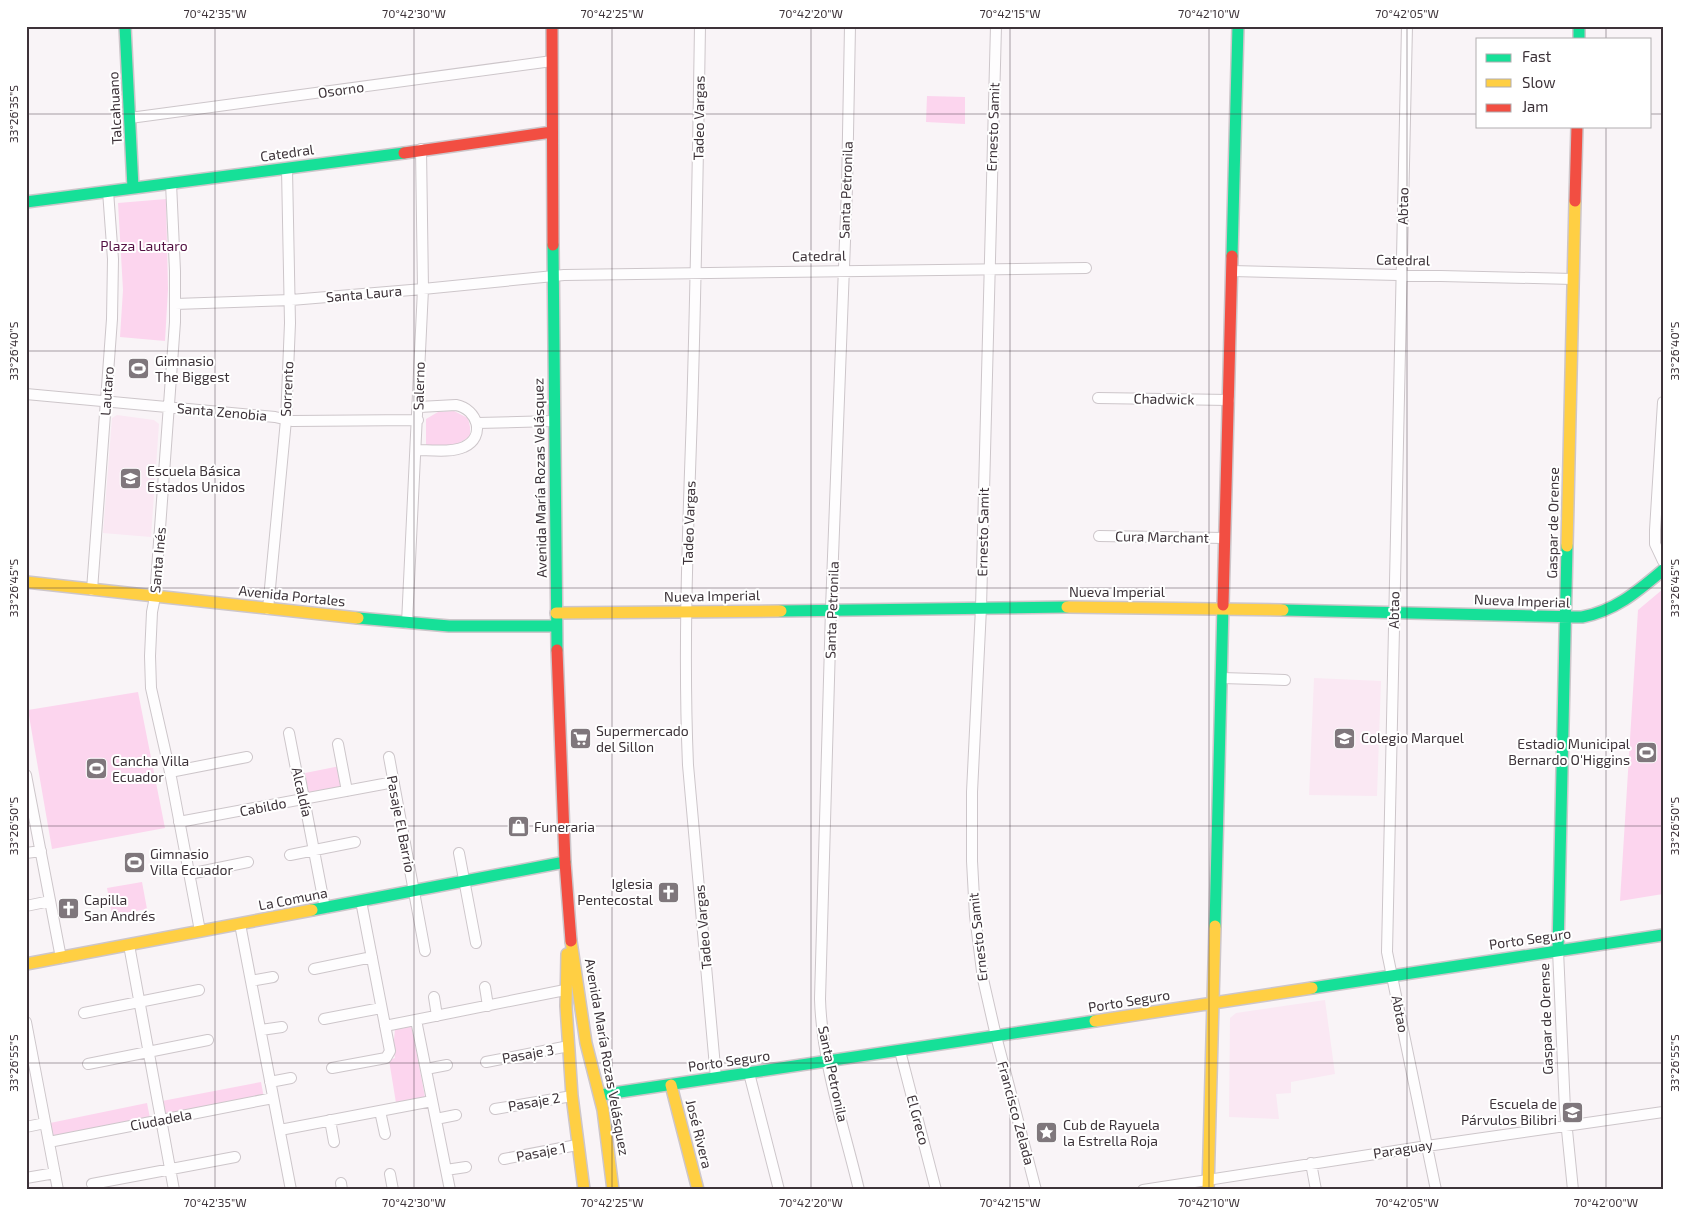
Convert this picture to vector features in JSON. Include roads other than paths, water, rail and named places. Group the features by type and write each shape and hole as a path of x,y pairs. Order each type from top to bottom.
{"main road":[{"name":"Talcahuano","path":"126,26 133,188"},
{"name":"Avenida María Rozas Velásquez","path":"552,26 556,626 565,862 569,929 586,1043 600,1095 613,1190"},
{"path":"1208,1185 1238,26"},
{"name":"Gaspar de Orense","path":"1558,950 1577,128"},
{"name":"Catedral","path":"26,202 287,169 552,132"},
{"name":"Nueva Imperial","path":"556,613 831,609 1223,608 1566,618 1590,617 1608,611 1623,602 1663,570"},
{"name":"Avenida Portales","path":"26,582 407,623 449,626 556,626"},
{"name":"La Comuna","path":"26,964 565,862"},
{"name":"Avenida María Rozas Velásquez","path":"569,929 565,990 572,1096 584,1190"},
{"name":"Porto Seguro","path":"600,1095 1663,935"},
{"name":"José Rivera","path":"671,1085 698,1190"}],"street":[{"name":"Tadeo Vargas","path":"700,26 696,273 686,611 688,765 716,1078"},
{"name":"Santa Petronila","path":"850,26 844,271 831,609 820,999 827,1061 860,1190"},
{"name":"Ernesto Samit","path":"996,26 981,608 972,812 972,869 975,916 982,979 996,1036"},
{"name":"Abtao","path":"1407,26 1387,939 1388,959 1436,1190"},
{"name":"Osorno","path":"130,118 552,61"},
{"name":"Salerno","path":"407,623 419,407 423,290 421,150"},
{"name":"Sorrento","path":"268,609 286,420 291,300 287,169"},
{"name":"Santa Inés","path":"171,183 175,304 155,597 152,612 150,675 200,931"},
{"name":"Lautaro","path":"92,590 113,290 108,191"},
{"name":"Catedral","path":"553,276 1086,268"},
{"name":"Catedral","path":"1232,270 1573,278"},
{"name":"Santa Laura","path":"175,304 291,300 423,290 553,276"},
{"name":"Santa Zenobia","path":"26,394 275,417 292,422 418,420"},
{"name":"Chadwick","path":"1098,398 1229,400"},
{"path":"1663,402 1655,539 1658,553 1663,561"},
{"path":"416,450 455,450 463,448 473,440 477,430 477,424 472,412 462,406 456,404 419,407"},
{"path":"477,424 554,421"},
{"name":"Cura Marchant","path":"1100,536 1225,538"},
{"path":"1222,678 1285,680"},
{"name":"Alcaldía","path":"289,733 325,908"},
{"path":"338,744 347,791"},
{"path":"170,772 247,757"},
{"name":"Pasaje El Barrio","path":"389,757 426,951"},
{"path":"26,775 29,802 41,851 62,958"},
{"name":"Cabildo","path":"179,822 394,782"},
{"path":"290,855 355,842"},
{"path":"26,853 41,851"},
{"path":"459,853 476,943"},
{"path":"189,874 248,862"},
{"path":"26,906 50,901"},
{"path":"332,1068 386,1058 390,1052 361,901"},
{"path":"240,924 291,1190"},
{"path":"129,945 174,1190"},
{"name":"Gaspar de Orense","path":"1558,950 1566,1125 1573,1190"},
{"path":"314,969 372,957"},
{"path":"251,981 273,977"},
{"path":"485,987 488,1006"},
{"path":"84,1013 199,990"},
{"path":"385,1026 565,990"},
{"path":"434,997 438,1016"},
{"path":"324,1018 381,1008"},
{"path":"416,1020 450,1190"},
{"path":"26,1023 31,1074 45,1123 58,1190"},
{"path":"260,1030 282,1026"},
{"name":"Francisco Zelada","path":"996,1036 1036,1190"},
{"path":"88,1064 208,1040"},
{"name":"Pasaje 3","path":"486,1062 569,1046"},
{"name":"El Greco","path":"900,1051 936,1190"},
{"path":"426,1069 447,1065"},
{"path":"749,1073 779,1190"},
{"path":"270,1082 291,1078"},
{"name":"Pasaje 2","path":"495,1109 572,1096"},
{"name":"Ciudadela","path":"49,1142 274,1098"},
{"path":"280,1130 432,1101"},
{"path":"380,1111 384,1134"},
{"name":"Paraguay","path":"1143,1190 1208,1185 1311,1163 1663,1112"},
{"path":"436,1119 456,1115"},
{"path":"330,1120 334,1142"},
{"path":"26,1127 45,1123"},
{"name":"Pasaje 1","path":"504,1159 578,1144"},
{"path":"92,1184 235,1157"},
{"path":"1311,1163 1316,1190"},
{"path":"446,1170 466,1166"},
{"path":"26,1178 55,1173"},
{"path":"390,1174 393,1190"}],"place":[{"name":"Gimnasio The Biggest","path":"139,369"},
{"name":"Escuela Básica Estados Unidos","path":"131,479"},
{"name":"Colegio Marquel","path":"1345,738"},
{"name":"Supermercado del Sillon","path":"580,739"},
{"name":"Estadio Municipal Bernardo O'Higgins","path":"1646,752"},
{"name":"Cancha Villa Ecuador","path":"96,769"},
{"name":"Funeraria","path":"518,827"},
{"name":"Gimnasio Villa Ecuador","path":"134,862"},
{"name":"Iglesia Pentecostal","path":"669,892"},
{"name":"Capilla San Andrés","path":"68,908"},
{"name":"Escuela de Párvulos Bilibri","path":"1573,1112"},
{"name":"Cub de Rayuela la Estrella Roja","path":"1047,1133"}],"park label":[{"name":"Plaza Lautaro","path":"144,246"}]}
